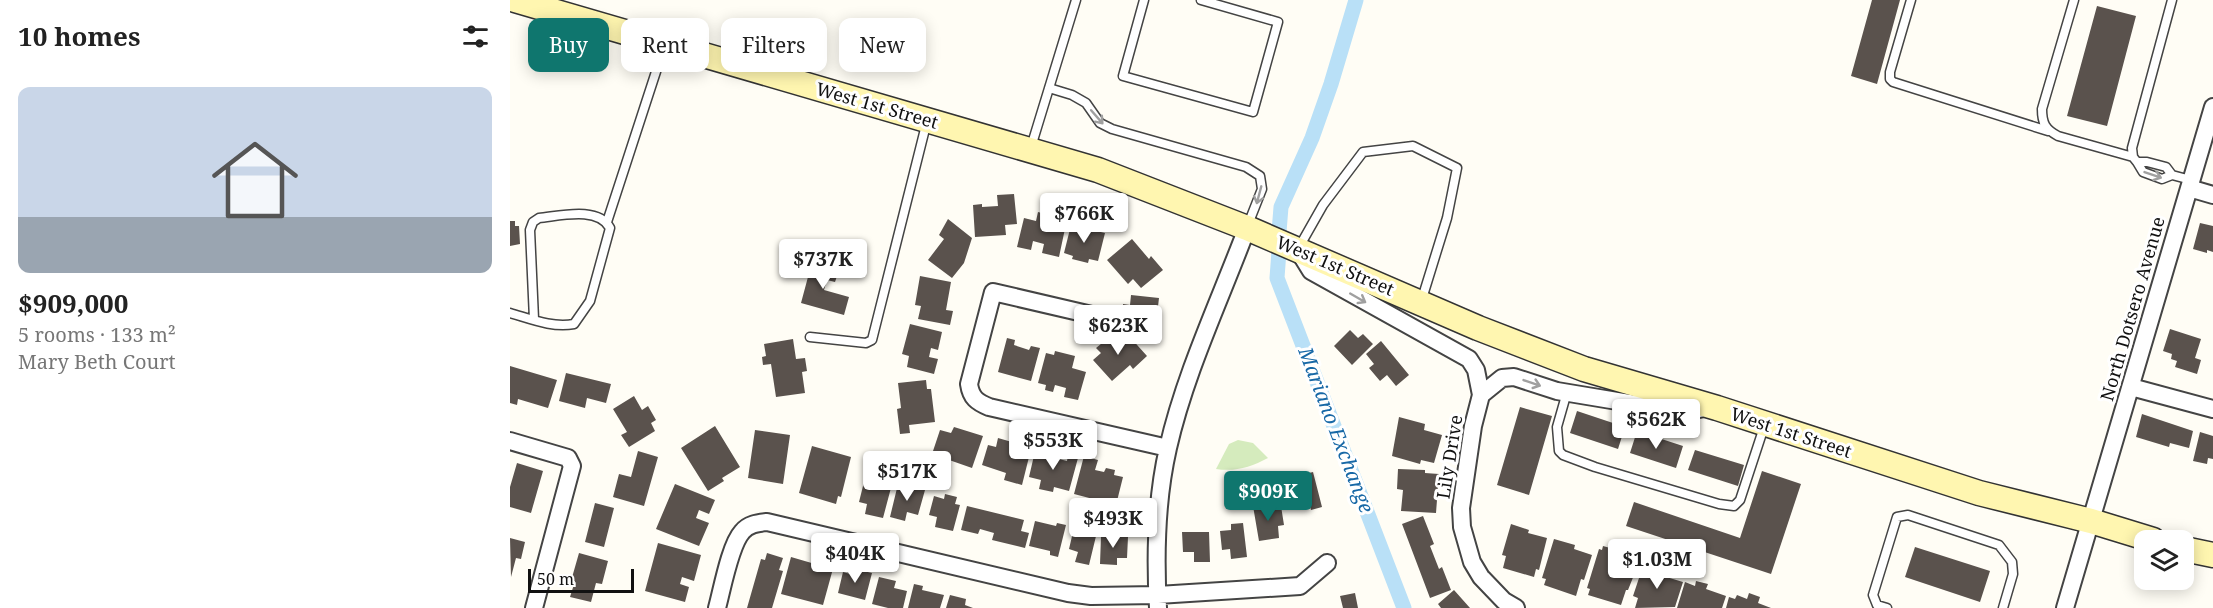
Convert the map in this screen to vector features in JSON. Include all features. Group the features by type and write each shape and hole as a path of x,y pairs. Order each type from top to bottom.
{"main road":[{"name":"West 1st Street","path":"515,0 621,31"},
{"name":"West 1st Street","path":"709,57 1098,170 1247,228 1526,347 1584,369 1718,408 1979,493 2134,534"},
{"path":"2194,551 2213,555"}],"street":[{"name":"North Dotsero Avenue","path":"2065,608 2213,107"},
{"path":"2190,184 2213,195"},
{"path":"1158,602 1159,508 1168,448 1183,396 1247,228"},
{"path":"1298,250 1311,271 1469,359 1476,370 1481,395"},
{"path":"1096,316 993,292 969,384 971,395 978,402 989,407 1168,448"},
{"name":"Lily Drive","path":"1516,608 1504,601 1481,577 1472,562 1462,526 1461,508 1473,426 1481,395 1502,378 1514,377 1567,392 1671,410 1718,408"},
{"path":"2131,387 2213,409"},
{"path":"510,441 568,458 572,466 534,608"},
{"path":"717,608 735,543 740,533 746,527 767,522 1068,593 1158,602 1300,586 1327,563"}],"lane":[{"path":"1030,150 1076,0"},
{"path":"1144,0 1123,76 1253,112 1278,22 1201,0"},
{"path":"1911,0 1890,72 1890,79 1893,82 2049,131 2058,136 2166,167 2172,174 2190,184"},
{"path":"2049,131 2042,121 2042,109 2074,0"},
{"path":"2135,159 2132,148 2172,0"},
{"path":"607,222 656,72"},
{"path":"1049,88 1072,95 1086,103 1100,123 1112,129 1246,167 1260,176 1262,189 1247,228"},
{"path":"810,337 866,343 872,340 927,121"},
{"path":"1298,250 1323,205 1362,152 1413,146 1457,168 1447,218 1421,303"},
{"path":"510,313 560,327 574,324 590,300 610,228 607,222 593,215 539,218 533,222 530,230 534,319"},
{"path":"1567,392 1557,427 1559,451 1563,455 1719,504 1734,506 1740,500 1765,424"},
{"path":"1887,608 1878,605 1873,595 1897,517 1908,515 1999,545 2012,562 2013,574 2003,608"}],"green space":[{"path":"1238,440 1253,443 1268,458 1243,468 1216,469 1229,444"}],"building":[{"path":"1872,0 1900,0 1877,84 1851,76"},
{"path":"2097,6 2136,16 2107,126 2067,116"},
{"path":"1014,194 1017,224 1005,225 1006,235 975,237 973,205 998,206 997,195"},
{"path":"1038,212 1053,216 1051,220 1066,224 1059,257 1042,253 1044,244 1033,241 1031,250 1017,247 1024,218 1036,221"},
{"path":"948,219 972,238 964,263 952,278 928,260 944,239 939,235"},
{"path":"510,221 515,221 515,226 519,226 520,244 510,246"},
{"path":"2200,223 2213,226 2213,252 2207,250 2207,253 2193,249"},
{"path":"1071,225 1105,233 1098,261 1089,259 1088,263 1072,259 1073,256 1064,253"},
{"path":"1132,239 1149,259 1151,256 1163,270 1141,288 1133,279 1128,284 1107,260"},
{"path":"812,262 839,270 835,282 827,280 824,290 849,297 844,315 801,303"},
{"path":"920,276 951,282 946,310 953,311 950,325 918,319 921,306 915,305"},
{"path":"1131,295 1159,298 1155,332 1129,329 1130,320 1122,319 1123,304 1130,305"},
{"path":"910,324 942,332 938,350 931,348 929,357 938,359 934,374 907,367 909,356 902,354"},
{"path":"2170,329 2201,339 2195,358 2201,360 2197,374 2175,367 2177,361 2171,359 2172,354 2163,351"},
{"path":"1350,330 1358,338 1363,334 1373,344 1352,365 1334,346"},
{"path":"1113,334 1122,343 1129,336 1147,356 1133,369 1130,365 1112,381 1093,360 1101,353 1096,348"},
{"path":"1007,338 1015,340 1014,345 1029,350 1031,346 1040,348 1031,381 998,372"},
{"path":"793,339 796,359 805,358 807,371 802,372 805,393 776,397 771,364 763,365 762,357 766,356 764,344"},
{"path":"1381,341 1409,375 1396,386 1387,375 1380,381 1369,368 1374,364 1366,354"},
{"path":"1055,351 1075,356 1072,368 1086,372 1078,400 1064,397 1066,388 1055,385 1053,392 1045,390 1046,385 1038,383 1046,353 1054,355"},
{"path":"510,366 557,380 548,408 518,399 517,405 510,403"},
{"path":"566,373 611,384 606,403 587,398 585,408 559,401"},
{"path":"926,380 927,389 931,389 935,422 909,425 910,433 900,434 897,409 901,408 898,383"},
{"path":"634,396 642,410 648,406 656,420 651,423 655,431 629,447 621,435 627,432 613,409"},
{"path":"1520,407 1552,416 1529,495 1497,485"},
{"path":"1577,411 1625,427 1618,449 1570,433"},
{"path":"2142,414 2193,431 2189,448 2170,443 2169,447 2136,437"},
{"path":"1399,417 1425,424 1424,430 1442,435 1434,463 1421,460 1420,464 1392,456"},
{"path":"715,426 740,467 722,478 724,481 708,491 681,448"},
{"path":"954,427 983,436 972,468 932,454 940,430 951,433"},
{"path":"755,430 790,435 783,484 748,478"},
{"path":"1637,431 1683,446 1676,468 1630,453"},
{"path":"2200,432 2213,436 2213,459 2208,458 2207,464 2193,461"},
{"path":"998,438 1019,444 1017,453 1029,457 1022,485 1004,480 1006,473 982,465 988,445 996,447"},
{"path":"812,446 851,457 841,497 838,496 836,504 799,493"},
{"path":"1036,447 1050,451 1048,461 1057,463 1059,459 1067,461 1068,455 1078,458 1069,491 1054,487 1053,492 1039,489 1041,480 1029,477"},
{"path":"1695,450 1744,465 1738,486 1688,470"},
{"path":"638,451 658,457 644,506 613,497 619,474 631,477"},
{"path":"1084,456 1098,460 1095,470 1104,472 1106,468 1115,470 1114,475 1123,477 1116,505 1074,494"},
{"path":"517,463 543,471 531,513 510,507 510,487"},
{"path":"1398,469 1425,470 1425,473 1439,474 1436,513 1401,511 1403,490 1397,489"},
{"path":"1762,471 1801,484 1771,574 1626,526 1634,502 1740,538"},
{"path":"1313,472 1322,507 1311,510 1309,503 1298,506 1290,478"},
{"path":"865,478 892,484 883,518 865,514 867,504 859,502"},
{"path":"675,484 715,500 709,514 699,510 696,518 709,523 699,546 656,529"},
{"path":"898,484 925,490 918,515 907,512 905,521 890,517"},
{"path":"945,494 957,497 955,504 960,505 953,531 935,527 937,517 929,515 934,496 944,499"},
{"path":"595,503 614,508 604,547 585,542"},
{"path":"1267,504 1268,508 1281,506 1284,525 1278,526 1279,538 1259,541 1253,506"},
{"path":"967,506 1024,520 1021,531 1029,533 1025,548 992,540 994,533 980,529 978,534 961,530"},
{"path":"1423,516 1434,544 1430,546 1451,590 1430,598 1402,524"},
{"path":"1035,521 1056,526 1057,523 1066,525 1058,557 1050,555 1050,551 1029,546"},
{"path":"1243,523 1247,557 1231,559 1230,549 1222,550 1220,531 1231,530 1231,524"},
{"path":"1511,524 1529,530 1528,533 1547,538 1539,570 1536,569 1534,577 1503,568 1506,556 1502,555"},
{"path":"1083,529 1097,532 1089,565 1075,562 1078,552 1069,549 1073,532 1082,535"},
{"path":"1182,532 1209,532 1210,562 1194,562 1194,552 1183,552"},
{"path":"1101,536 1128,537 1127,558 1117,558 1117,565 1100,564"},
{"path":"510,538 525,542 521,559 516,558 511,577"},
{"path":"1554,539 1575,545 1574,549 1592,555 1576,596 1544,585 1546,579 1542,578"},
{"path":"658,543 701,555 694,581 682,577 680,584 689,587 685,602 645,591"},
{"path":"1603,546 1621,551 1619,559 1638,565 1621,605 1588,595 1590,589 1587,588 1599,549 1602,550"},
{"path":"1915,547 1990,571 1980,602 1905,577"},
{"path":"579,553 608,561 602,584 596,583 591,602 570,597 575,581 571,581"},
{"path":"767,553 783,558 779,570 783,571 772,608 747,608 761,559 765,560"},
{"path":"791,557 815,564 816,559 834,565 823,605 781,594"},
{"path":"1653,567 1665,571 1663,576 1683,582 1675,607 1635,608 1638,598 1633,596 1642,569 1652,572"},
{"path":"855,569 872,573 865,600 838,593 843,572 854,575"},
{"path":"879,577 896,581 894,588 907,591 903,608 888,608 872,604"},
{"path":"1696,581 1708,584 1706,589 1726,596 1722,608 1677,608 1685,582 1695,586"},
{"path":"914,584 923,586 922,590 944,595 940,608 908,608"},
{"path":"1454,590 1470,608 1441,608 1438,604"},
{"path":"1355,593 1358,608 1343,608 1340,596"},
{"path":"1749,593 1760,597 1758,603 1771,608 1726,608 1729,597 1735,599 1737,595 1747,599"},
{"path":"950,595 966,599 965,605 973,608 946,608"}],"waterway":[{"name":"Mariano Exchange","path":"1279,232 1281,207 1312,138 1356,0"},
{"name":"Mariano Exchange","path":"1279,251 1277,278 1404,608"}]}
